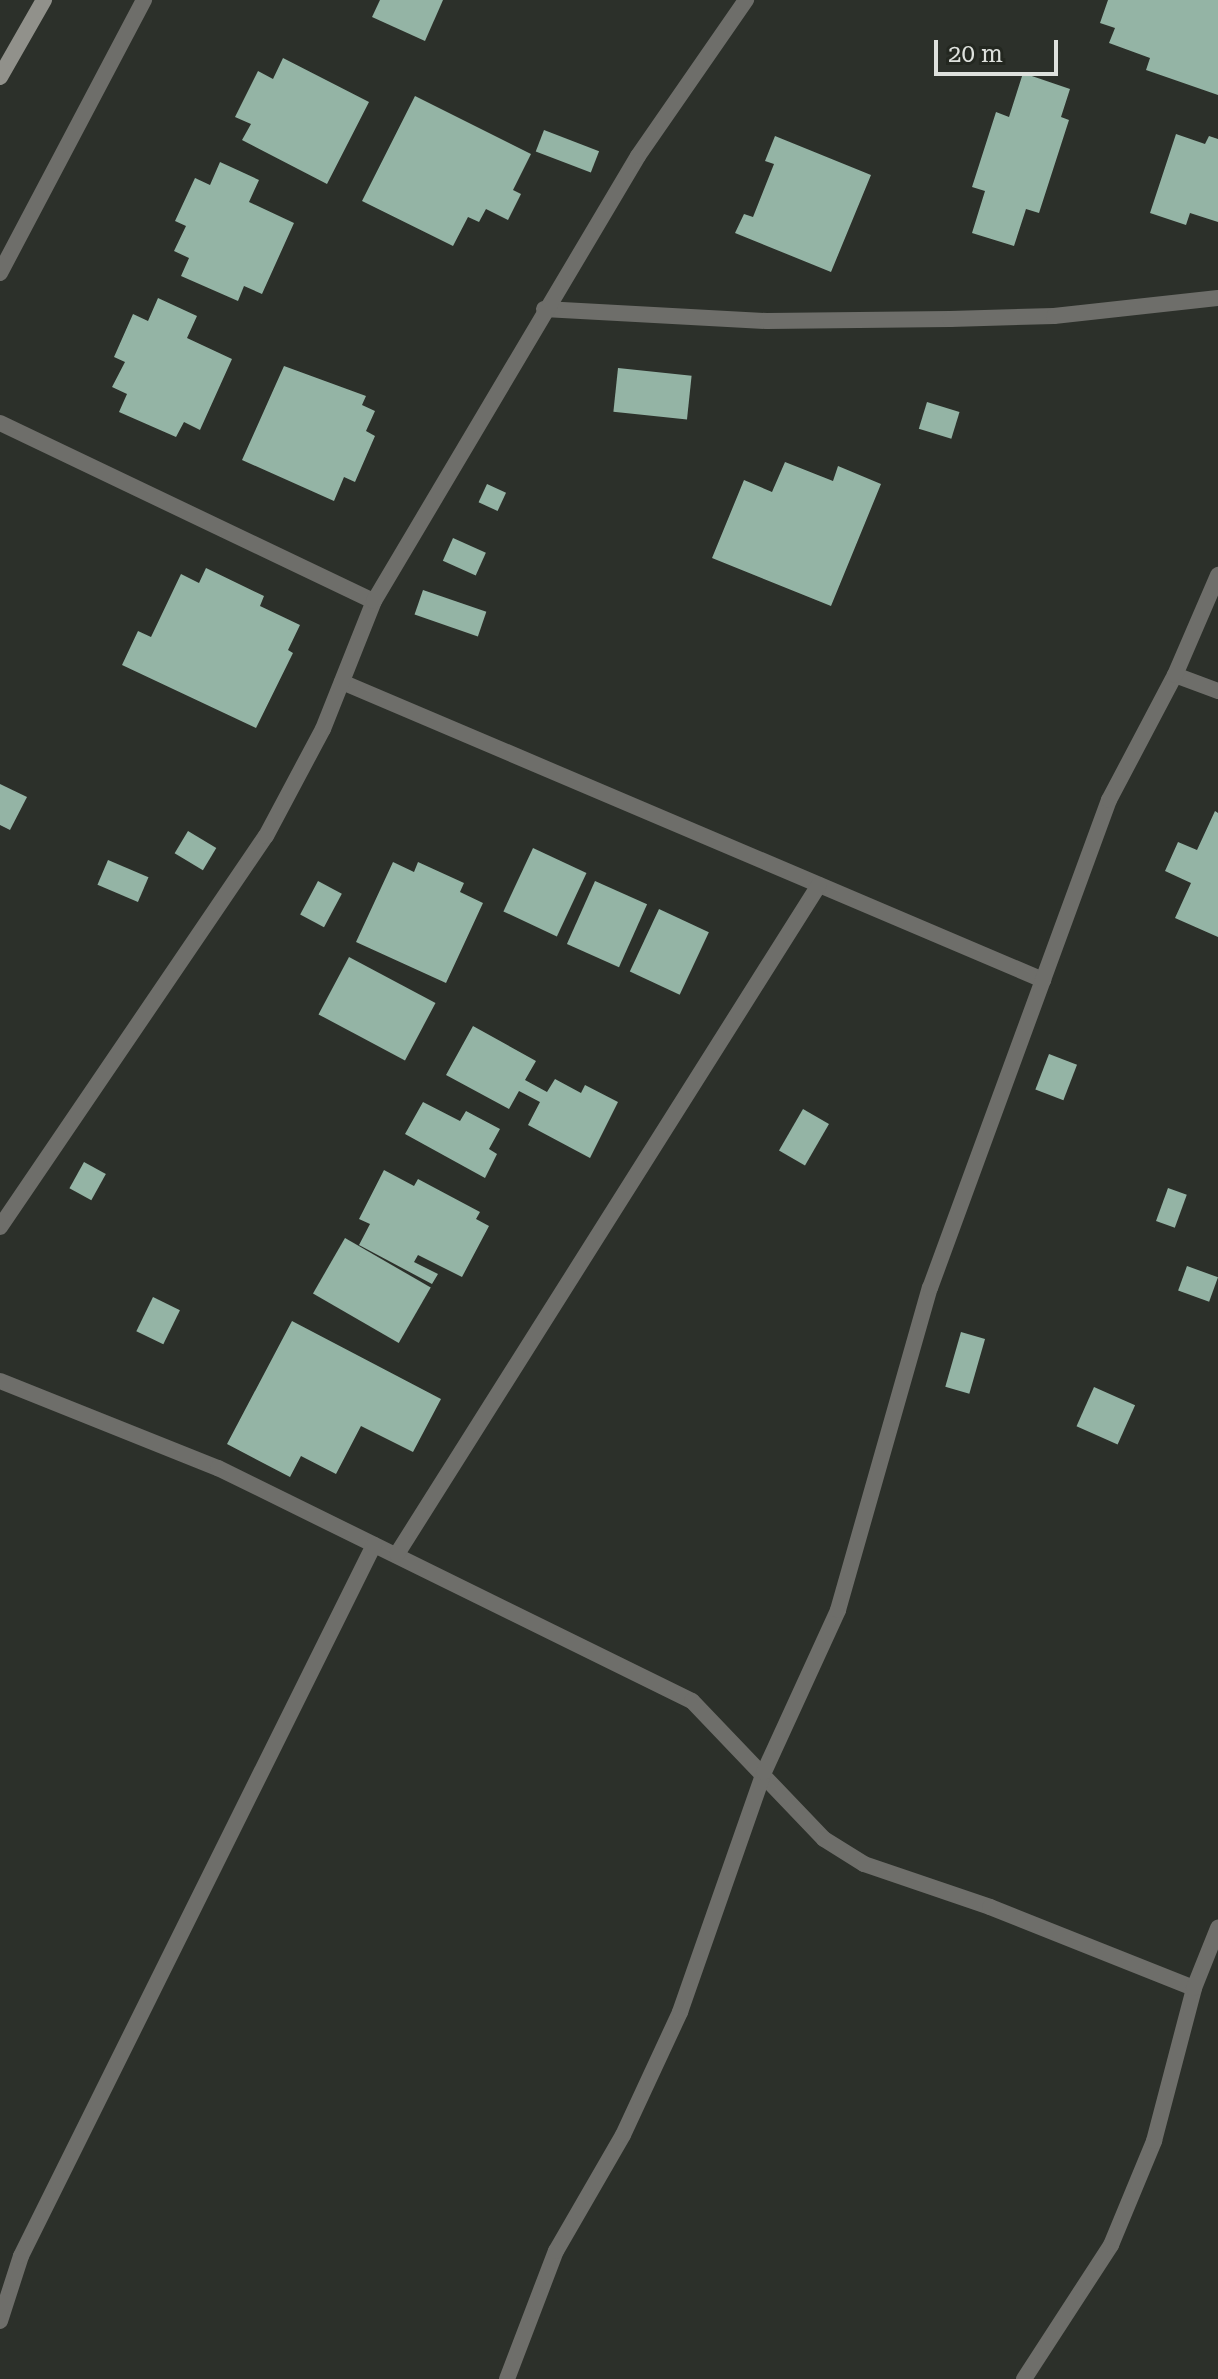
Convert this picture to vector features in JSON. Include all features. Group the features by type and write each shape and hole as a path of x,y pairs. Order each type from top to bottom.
{"main road":[{"path":"0,77 44,0"}],"street":[{"path":"0,273 144,0"},
{"path":"0,1227 266,836 342,682 374,601 544,309 638,156 746,0"},
{"path":"544,309 767,321 950,319 1054,316 1218,298"},
{"path":"0,423 374,601"},
{"path":"507,2379 556,2251 623,2135 680,2012 764,1772 838,1610 930,1288 1109,800 1175,675 1218,575"},
{"path":"1175,675 1218,691"},
{"path":"342,682 1043,980"},
{"path":"397,1554 819,885"},
{"path":"0,1381 218,1468 692,1701 764,1772 824,1839 864,1864 990,1907 1194,1988"},
{"path":"0,2321 21,2256 374,1545"},
{"path":"1024,2379 1111,2245 1154,2141 1194,1988 1218,1928"}],"building":[{"path":"380,0 443,0 425,41 372,17"},
{"path":"1108,0 1218,0 1218,95 1146,70 1150,58 1109,43 1115,28 1100,23"},
{"path":"283,58 369,102 327,184 242,140 251,124 235,117 258,71 273,79"},
{"path":"1023,73 1070,89 1061,117 1069,120 1039,213 1026,209 1014,246 972,233 985,191 972,187 996,112 1009,117"},
{"path":"415,96 531,154 513,190 521,194 508,220 486,209 479,222 468,217 453,246 362,201"},
{"path":"544,130 599,151 591,173 536,151"},
{"path":"1176,134 1205,144 1209,136 1218,139 1218,222 1190,213 1186,225 1150,213"},
{"path":"775,136 871,175 831,272 735,233 744,214 753,217 774,164 765,161"},
{"path":"220,162 259,180 249,202 294,223 262,294 244,286 238,301 181,276 189,258 174,251 186,226 175,221 195,178 210,185"},
{"path":"158,298 197,316 187,338 232,359 200,430 184,422 176,437 119,412 127,394 112,387 125,362 114,357 133,314 148,321"},
{"path":"284,366 366,396 362,405 375,411 366,431 375,436 355,482 344,477 334,501 242,460"},
{"path":"618,368 692,376 687,419 613,412"},
{"path":"927,402 960,412 951,439 919,429"},
{"path":"785,462 833,481 838,466 881,484 831,606 712,558 744,480 772,492"},
{"path":"487,484 506,493 498,511 479,502"},
{"path":"453,538 486,553 476,575 443,561"},
{"path":"206,568 264,596 260,606 300,625 288,650 293,653 256,728 122,665 138,631 151,637 181,574 199,583"},
{"path":"423,590 486,612 478,636 415,615"},
{"path":"0,784 27,797 10,830 0,825"},
{"path":"1215,811 1218,813 1218,937 1175,918 1191,883 1165,871 1178,842 1197,850"},
{"path":"188,831 216,848 203,870 175,853"},
{"path":"533,848 586,873 557,936 503,911"},
{"path":"108,860 149,877 138,902 97,885"},
{"path":"393,862 414,872 418,862 464,883 460,892 483,903 446,983 356,942"},
{"path":"318,881 342,894 324,927 300,915"},
{"path":"595,881 647,904 619,967 567,944"},
{"path":"659,909 709,932 680,995 630,972"},
{"path":"349,957 436,1003 405,1060 318,1014"},
{"path":"473,1026 536,1061 525,1080 547,1092 555,1079 581,1093 585,1085 618,1102 590,1158 528,1125 540,1102 519,1091 509,1109 446,1075"},
{"path":"1049,1054 1077,1065 1063,1100 1035,1089"},
{"path":"423,1102 460,1121 466,1111 500,1129 489,1149 497,1154 485,1178 405,1134"},
{"path":"803,1109 829,1124 805,1166 779,1151"},
{"path":"84,1162 106,1174 91,1200 69,1188"},
{"path":"384,1170 414,1186 418,1179 480,1212 476,1219 489,1226 462,1277 418,1255 414,1262 438,1274 432,1284 359,1245 370,1224 359,1219"},
{"path":"1168,1188 1187,1195 1175,1228 1156,1221"},
{"path":"345,1238 431,1288 399,1343 313,1293"},
{"path":"1187,1266 1218,1277 1209,1302 1178,1290"},
{"path":"153,1297 180,1310 163,1344 136,1331"},
{"path":"292,1321 441,1399 413,1452 361,1426 336,1474 301,1456 290,1477 227,1444"},
{"path":"961,1332 985,1339 969,1394 945,1387"},
{"path":"1094,1387 1135,1405 1118,1445 1077,1426"}]}
